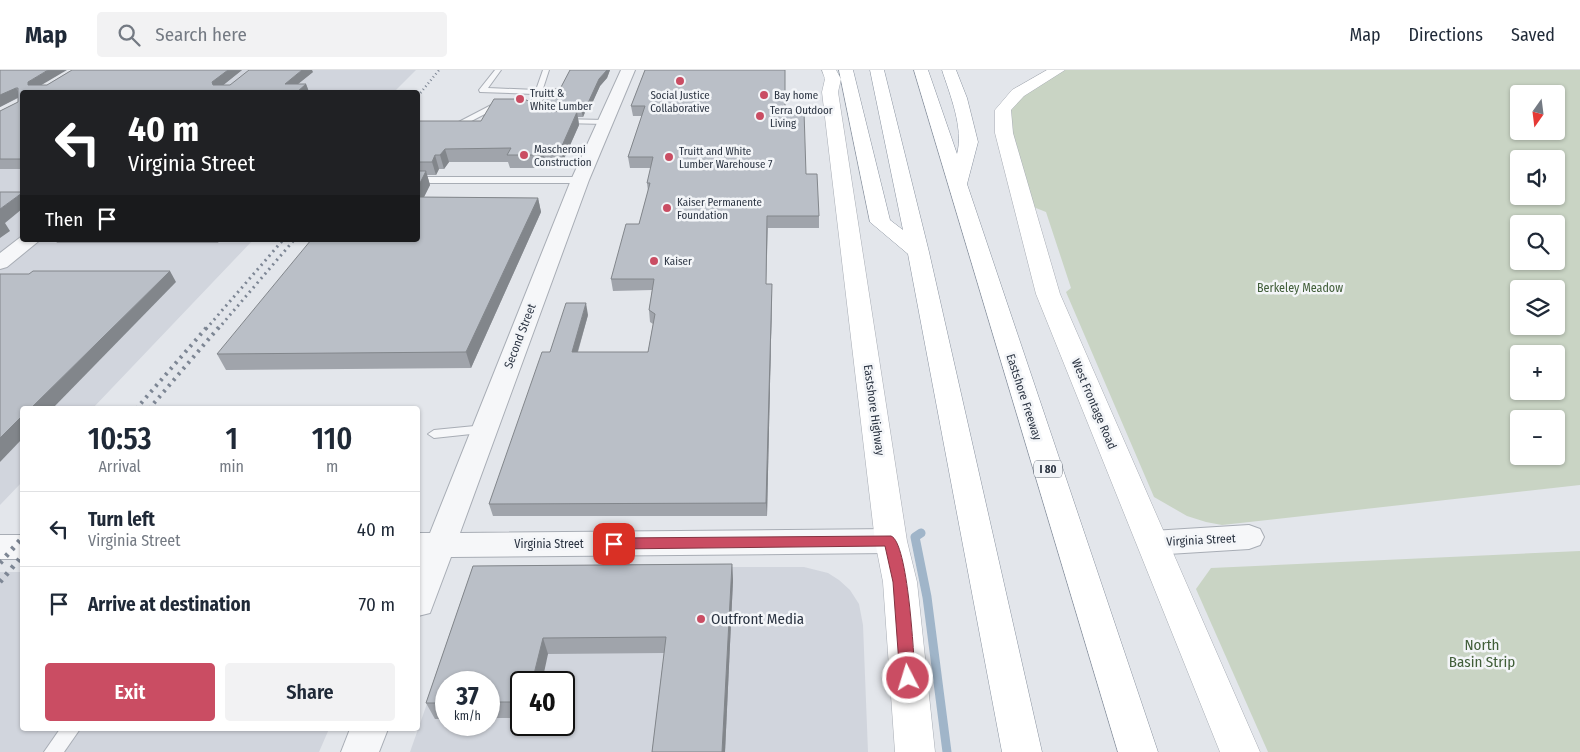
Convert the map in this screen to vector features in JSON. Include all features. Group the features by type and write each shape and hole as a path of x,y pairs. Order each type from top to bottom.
{"main road":[{"path":"846,70 880,222 918,252"},
{"path":"877,70 918,252 1022,752"},
{"name":"Eastshore Freeway","path":"921,70 1138,752"},
{"path":"949,70 959,98 969,142 957,186"},
{"name":"West Frontage Road","path":"1058,70 1024,89 1009,101 1002,116 1003,127 1048,294 1240,752"},
{"name":"Eastshore Highway","path":"825,77 891,541 900,582 915,752"}],"street":[{"name":"Second Street","path":"420,592 429,545 484,429 580,180 628,70"},
{"path":"0,263 27,242"},
{"name":"Virginia Street","path":"1152,543 1250,537"},
{"name":"Virginia Street","path":"429,545 891,541"},
{"path":"0,547 20,547"},
{"path":"360,752 368,731"}],"lane":[{"path":"498,70 483,90 539,92"},
{"path":"546,70 532,111 552,120 605,122"},
{"path":"451,128 503,102 515,92"},
{"path":"420,180 580,180"},
{"path":"434,434 484,429"},
{"path":"53,752 69,731"}],"shaded area":[{"path":"151,70 416,70 396,90 133,90"},
{"path":"0,140 20,140 20,242 251,242 95,406 20,406 20,484 0,505"},
{"path":"475,567 804,567 828,573 850,590 859,604 863,625 868,752 410,752 417,731 420,731 420,724 435,681 435,736 500,736 500,671 438,671"},
{"path":"0,572 20,572 20,731 328,731 319,752 0,752"}],"green space":[{"name":"Berkeley Meadow","path":"1058,70 1580,70 1580,485 1222,525 1187,516 1154,497 1066,292 1071,288 1046,212 1031,206 1009,117 1013,97"},
{"name":"North Basin Strip","path":"1580,551 1580,752 1268,752 1196,589 1211,568"}],"building":[{"path":"0,70 48,70 28,82 28,85 47,85 72,70 228,70 212,82 213,85 230,85 249,70 302,70 285,84 306,84 299,90 20,90 20,159 0,159 0,111 18,102 18,88 0,95"},
{"path":"570,70 607,70 599,79 588,103 585,103 581,110 554,109 541,104 549,89 560,89"},
{"path":"645,70 785,70 785,111 804,111 806,174 817,174 819,216 767,216 766,284 772,284 766,503 489,504 542,352 550,352 566,303 586,303 572,352 648,352 655,314 649,310 654,279 611,279 626,224 639,224 650,183 647,183 653,157 628,157 645,106 631,106"},
{"path":"494,99 524,99 551,111 577,112 561,148 542,148 539,155 507,155 511,148 445,149 440,155 435,155 432,162 420,162 420,121 481,121"},
{"path":"420,171 426,171 420,183"},
{"path":"0,192 20,192 20,194 0,209"},
{"path":"420,197 538,198 466,352 217,354 309,242 420,242"},
{"path":"33,271 170,271 33,406 20,406 20,418 0,438 0,274 29,274"},
{"path":"732,564 722,752 652,752 666,637 543,638 535,671 510,671 510,702 500,702 500,671 437,671 473,566"},
{"path":"435,677 435,703 426,703"}],"waterway":[{"path":"921,533 915,537 927,597 947,752"}],"railway":[{"path":"420,94 439,70"},
{"path":"206,329 281,242"},
{"path":"218,329 292,242"},
{"path":"139,406 207,327"},
{"path":"152,406 219,327"},
{"path":"0,563 20,540"},
{"path":"0,582 20,558"}],"place":[{"name":"Social Justice Collaborative","path":"680,81"},
{"name":"Bay home","path":"764,95"},
{"name":"Truitt & White Lumber","path":"520,99"},
{"name":"Terra Outdoor Living","path":"760,116"},
{"name":"Mascheroni Construction","path":"524,155"},
{"name":"Truitt and White Lumber Warehouse 7","path":"669,157"},
{"name":"Kaiser Permanente Foundation","path":"667,208"},
{"name":"Kaiser","path":"654,261"},
{"name":"Outfront Media","path":"701,619"}],"route":[{"path":"614,544 891,541 900,582 908,678"}]}
